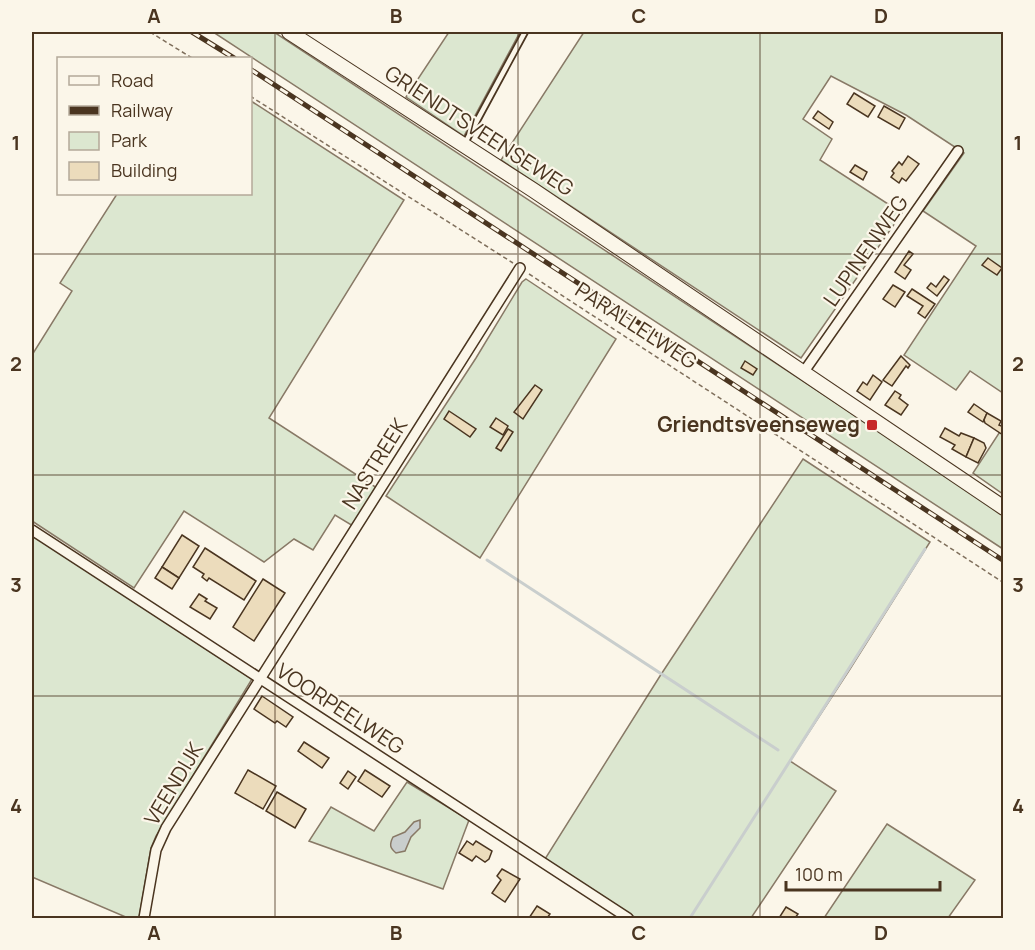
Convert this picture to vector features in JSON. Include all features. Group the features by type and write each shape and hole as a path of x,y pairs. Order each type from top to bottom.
{"street":[{"name":"GRIENDTSVEENSEWEG","path":"289,32 464,145 1004,508"},
{"name":"LUPINENWEG","path":"803,373 958,151"},
{"name":"NASTREEK","path":"261,679 520,268"},
{"name":"VOORPEELWEG","path":"32,530 628,918"},
{"name":"VEENDIJK","path":"144,918 156,850 166,828 261,679"}],"lane":[{"path":"464,145 525,32"}],"path":[{"path":"150,32 190,57"},
{"name":"PARALLELWEG","path":"252,97 520,268 1004,583"}],"green space":[{"path":"213,32 274,32 1003,513 1003,549 252,57"},
{"path":"449,32 520,32 464,136 406,97"},
{"path":"584,32 1003,32 1003,393 970,371 956,390 904,355 976,246 923,211 964,153 906,115 831,76 803,119 832,139 820,160 902,213 801,358 501,160"},
{"path":"252,102 404,200 269,418 377,488 353,526 335,515 313,550 294,539 264,562 184,511 134,588 32,521 32,355 72,291 60,283 116,195 252,195"},
{"path":"526,279 616,339 480,558 386,496"},
{"path":"1003,427 1003,494 973,473"},
{"path":"803,459 930,542 790,761 836,791 751,918 636,918 545,859 660,676"},
{"path":"34,536 252,679 156,836 151,848 139,918 128,918 32,877 32,540"},
{"path":"407,782 469,820 443,889 309,841 331,807 374,831"},
{"path":"887,824 975,880 948,918 824,918"}],"shaded area":[{"path":"420,820 420,828 411,837 405,851 396,853 392,850 393,837 405,832 414,822"}],"building":[{"path":"854,93 875,106 868,117 847,104"},
{"path":"884,106 905,118 899,129 878,117"},
{"path":"818,111 833,122 829,129 813,118"},
{"path":"908,156 919,164 906,181 902,178 899,183 891,177 894,173 892,171 899,162 902,165"},
{"path":"855,165 867,172 863,180 850,172"},
{"path":"909,251 913,254 904,265 911,270 905,279 895,272"},
{"path":"988,258 1002,268 997,275 982,265"},
{"path":"944,276 949,280 937,296 927,288 931,283 936,287"},
{"path":"893,285 905,292 895,307 883,299"},
{"path":"912,289 935,304 925,318 918,313 923,306 907,296"},
{"path":"901,356 910,365 908,368 906,366 892,386 883,380"},
{"path":"745,361 757,369 753,375 741,368"},
{"path":"873,375 882,382 870,400 857,391 863,382 867,385"},
{"path":"535,385 542,390 523,419 514,412"},
{"path":"895,391 901,395 899,398 908,405 901,415 885,405"},
{"path":"974,404 987,413 983,422 968,412"},
{"path":"449,411 476,429 470,437 444,419"},
{"path":"987,413 1001,421 999,425 1004,427 1003,435 985,423"},
{"path":"496,418 508,426 503,435 490,427"},
{"path":"945,428 959,436 961,433 974,438 966,457 952,449 955,445 940,437"},
{"path":"508,429 513,432 501,451 496,448"},
{"path":"974,438 984,443 986,448 978,463 966,457"},
{"path":"182,535 199,546 179,578 162,567"},
{"path":"205,548 256,581 244,600 209,578 207,581 202,577 204,574 193,567"},
{"path":"162,567 179,578 172,589 155,578"},
{"path":"263,579 285,593 254,641 233,627"},
{"path":"199,594 207,599 205,601 217,608 210,619 190,607"},
{"path":"262,696 293,717 286,727 277,721 275,723 254,709"},
{"path":"304,742 329,758 322,768 298,751"},
{"path":"248,770 276,786 263,809 235,793"},
{"path":"365,770 390,786 382,797 358,781"},
{"path":"348,771 356,777 348,789 340,783"},
{"path":"277,792 306,809 295,828 266,811"},
{"path":"467,841 473,845 476,841 492,851 489,859 485,862 476,856 472,861 459,853"},
{"path":"502,869 520,879 505,902 492,893 501,880 497,876"},
{"path":"537,906 550,914 547,918 529,918"},
{"path":"786,907 798,914 795,918 779,918"}],"waterway":[{"path":"690,918 925,549"},
{"path":"487,560 778,750"}],"railway":[{"path":"192,32 232,57"},
{"path":"252,70 1004,561"}],"place":[{"name":"Griendtsveenseweg","path":"872,425"}]}
